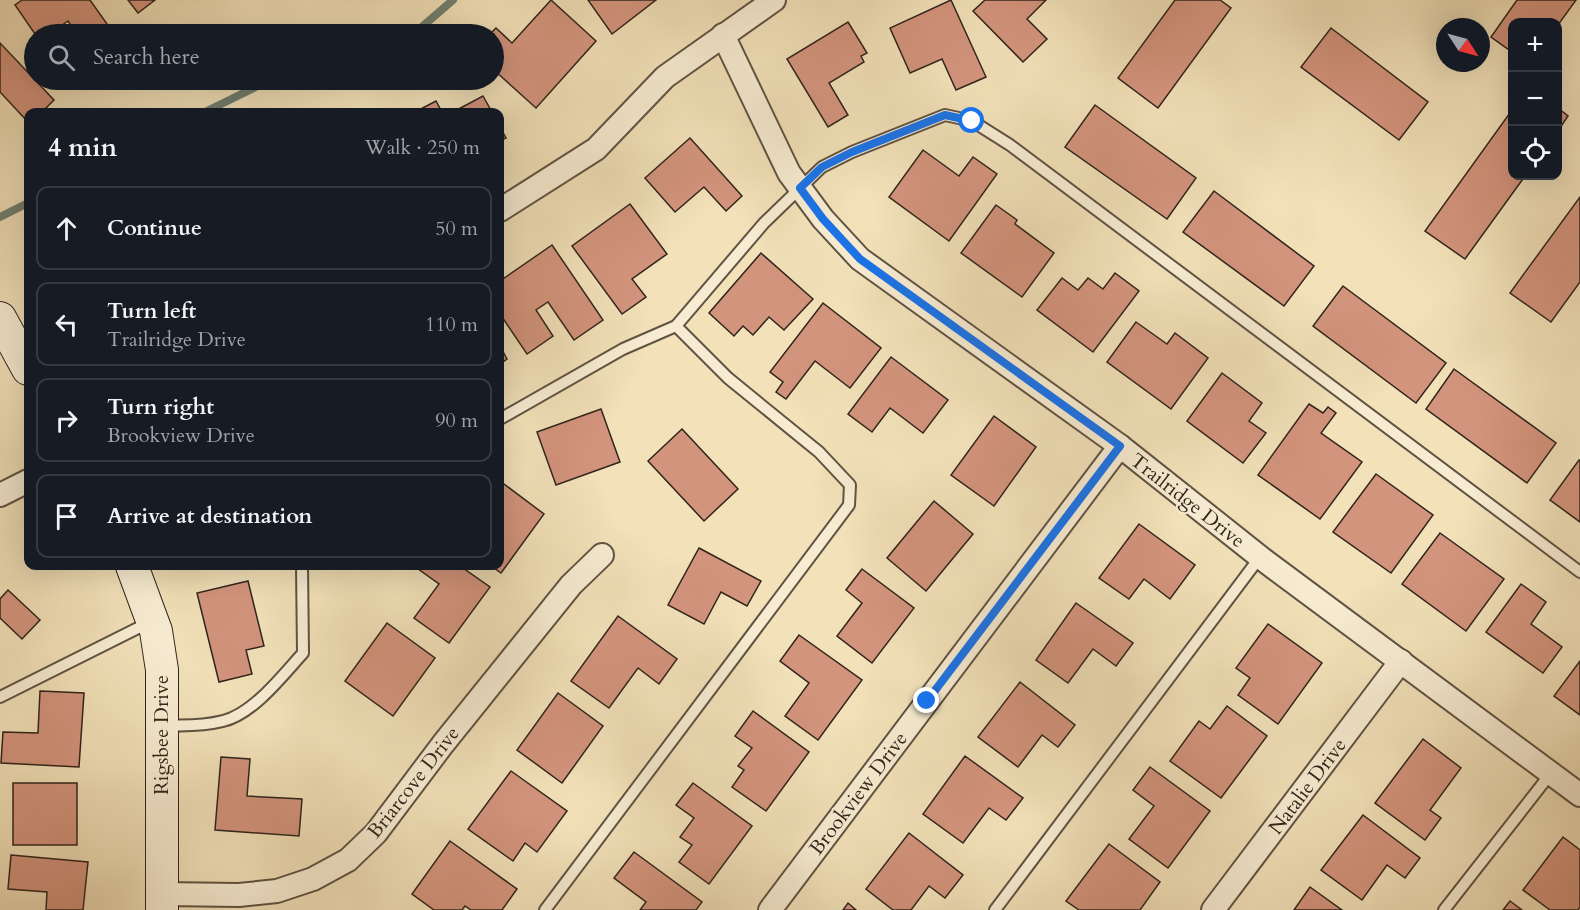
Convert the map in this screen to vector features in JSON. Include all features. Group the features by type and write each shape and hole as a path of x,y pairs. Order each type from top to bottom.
{"street":[{"path":"504,207 596,148 665,77 774,0"},
{"name":"Trailridge Drive","path":"723,35 789,173 823,219 860,259 1120,446 1260,557 1580,795"},
{"path":"0,318 24,362"},
{"name":"Brookview Drive","path":"770,910 1120,446"},
{"path":"0,495 24,483"},
{"name":"Briarcove Drive","path":"162,902 277,891 313,879 348,860 376,833 443,744 571,585 602,555"},
{"name":"Rigsbee Drive","path":"134,570 156,631 162,670 162,902"},
{"name":"Natalie Drive","path":"1213,910 1401,661"}],"lane":[{"path":"504,417 623,349 676,326 764,223 822,167 945,115 972,121 1010,145 1580,572"},
{"path":"545,910 849,505 850,485 819,452 728,378 676,326"},
{"path":"996,910 1260,557"},
{"path":"162,725 193,726 225,721 259,701 303,653 302,570"},
{"path":"0,697 153,621"},
{"path":"1444,910 1551,773"}],"building":[{"path":"22,0 90,0 107,24 70,24 68,21 64,24 28,24 15,5"},
{"path":"128,0 155,0 138,13"},
{"path":"551,0 596,41 536,108 504,79 504,36 512,43"},
{"path":"588,0 656,0 612,34"},
{"path":"951,0 986,77 956,90 942,59 910,73 890,28"},
{"path":"985,0 1046,0 1027,19 1047,39 1023,62 973,11"},
{"path":"1175,0 1220,0 1231,8 1158,108 1118,78"},
{"path":"1517,0 1576,0 1562,19 1508,18 1508,49 1491,37"},
{"path":"848,22 867,53 861,56 864,62 829,83 848,115 828,127 787,59"},
{"path":"1331,28 1428,102 1399,140 1301,67"},
{"path":"0,43 24,68 24,90 45,90 54,100 46,108 24,108 24,118 0,92"},
{"path":"483,96 490,108 460,108"},
{"path":"436,101 440,108 423,108"},
{"path":"1095,105 1196,178 1167,219 1065,147"},
{"path":"1562,111 1568,116 1562,125"},
{"path":"1508,116 1508,180 1522,180 1465,259 1425,231"},
{"path":"690,138 742,196 726,211 704,187 675,212 645,178"},
{"path":"923,150 959,176 973,157 997,174 949,241 889,197"},
{"path":"1214,191 1314,266 1284,306 1183,232"},
{"path":"1580,197 1580,282 1551,322 1510,293"},
{"path":"630,204 667,254 632,279 646,297 622,314 572,246"},
{"path":"996,205 1017,220 1015,224 1054,253 1022,297 961,253"},
{"path":"552,245 603,320 574,340 548,302 536,310 553,336 527,354 504,320 504,278"},
{"path":"761,253 813,299 784,330 769,317 753,335 743,326 734,336 709,313"},
{"path":"1115,273 1139,291 1093,352 1037,310 1062,278 1078,290 1088,278 1103,289"},
{"path":"1343,286 1446,363 1416,403 1313,326"},
{"path":"823,303 881,348 850,388 815,361 786,399 776,392 783,382 770,372"},
{"path":"1136,322 1167,344 1175,333 1208,358 1171,409 1107,362"},
{"path":"891,357 948,400 923,433 890,408 872,432 848,414"},
{"path":"1454,369 1556,443 1527,483 1426,409"},
{"path":"1222,373 1262,403 1249,421 1266,433 1243,463 1187,421"},
{"path":"1309,404 1323,413 1328,407 1336,413 1321,433 1362,462 1320,519 1258,475"},
{"path":"601,409 620,462 556,485 537,432"},
{"path":"994,416 1036,447 994,506 951,475"},
{"path":"682,429 738,489 704,521 648,461"},
{"path":"1580,460 1580,522 1550,500"},
{"path":"1376,474 1433,515 1391,573 1333,532"},
{"path":"504,484 544,514 504,569"},
{"path":"934,501 973,534 926,591 887,558"},
{"path":"1139,524 1195,565 1170,599 1144,579 1129,599 1099,578"},
{"path":"1440,533 1504,579 1466,631 1402,584"},
{"path":"699,548 761,581 747,606 721,592 704,624 668,605"},
{"path":"862,569 914,608 872,663 837,636 862,603 846,590"},
{"path":"420,570 466,570 490,587 449,643 414,618 439,584"},
{"path":"248,581 264,646 246,650 252,674 219,682 197,593"},
{"path":"1521,584 1546,602 1531,624 1562,647 1543,673 1486,632"},
{"path":"8,590 40,620 22,639 0,618 0,599"},
{"path":"1076,603 1133,643 1116,666 1093,649 1068,683 1036,660"},
{"path":"618,616 677,659 659,684 638,668 609,708 571,681"},
{"path":"387,623 435,658 393,716 345,681"},
{"path":"1268,624 1322,663 1278,724 1238,695 1250,678 1236,668"},
{"path":"799,635 862,680 818,740 785,716 809,683 780,661"},
{"path":"1580,661 1580,715 1554,696"},
{"path":"1020,682 1075,725 1058,747 1042,735 1018,767 978,737"},
{"path":"40,691 84,693 79,767 1,763 3,732 38,733"},
{"path":"558,693 603,726 562,783 517,750"},
{"path":"1227,706 1267,736 1221,798 1170,761 1199,721 1210,729"},
{"path":"753,711 809,752 766,811 732,787 744,770 738,766 752,748 735,736"},
{"path":"1423,739 1461,768 1430,810 1441,818 1425,840 1375,803"},
{"path":"965,756 1023,798 1006,820 989,808 963,843 923,814"},
{"path":"221,757 250,759 247,796 302,799 299,836 215,830"},
{"path":"1150,767 1210,811 1168,868 1129,839 1154,806 1133,790"},
{"path":"511,771 567,811 537,852 525,843 513,861 468,829"},
{"path":"13,783 77,783 77,845 13,845"},
{"path":"693,783 752,826 709,884 679,862 692,845 680,837 694,818 676,805"},
{"path":"1363,815 1420,858 1405,878 1387,865 1362,900 1321,870"},
{"path":"909,833 963,875 945,898 929,886 911,910 893,910 866,889"},
{"path":"1563,837 1580,850 1580,907 1578,910 1550,910 1523,890"},
{"path":"450,841 517,889 502,910 471,910 465,906 462,910 434,910 412,894"},
{"path":"1109,844 1160,882 1140,910 1079,910 1066,901"},
{"path":"634,852 702,902 696,910 640,910 646,902 614,878"},
{"path":"11,855 88,862 83,910 46,910 47,892 8,889"},
{"path":"1310,887 1342,910 1294,910"},
{"path":"1510,901 1522,910 1503,910"},
{"path":"848,903 856,910 843,910"}],"waterway":[{"path":"425,24 453,0"},
{"path":"213,108 250,90"},
{"path":"0,217 24,205"}],"route":[{"path":"927,701 1120,446 860,259 823,219 800,188 822,167 852,152 945,115 972,121"}]}
